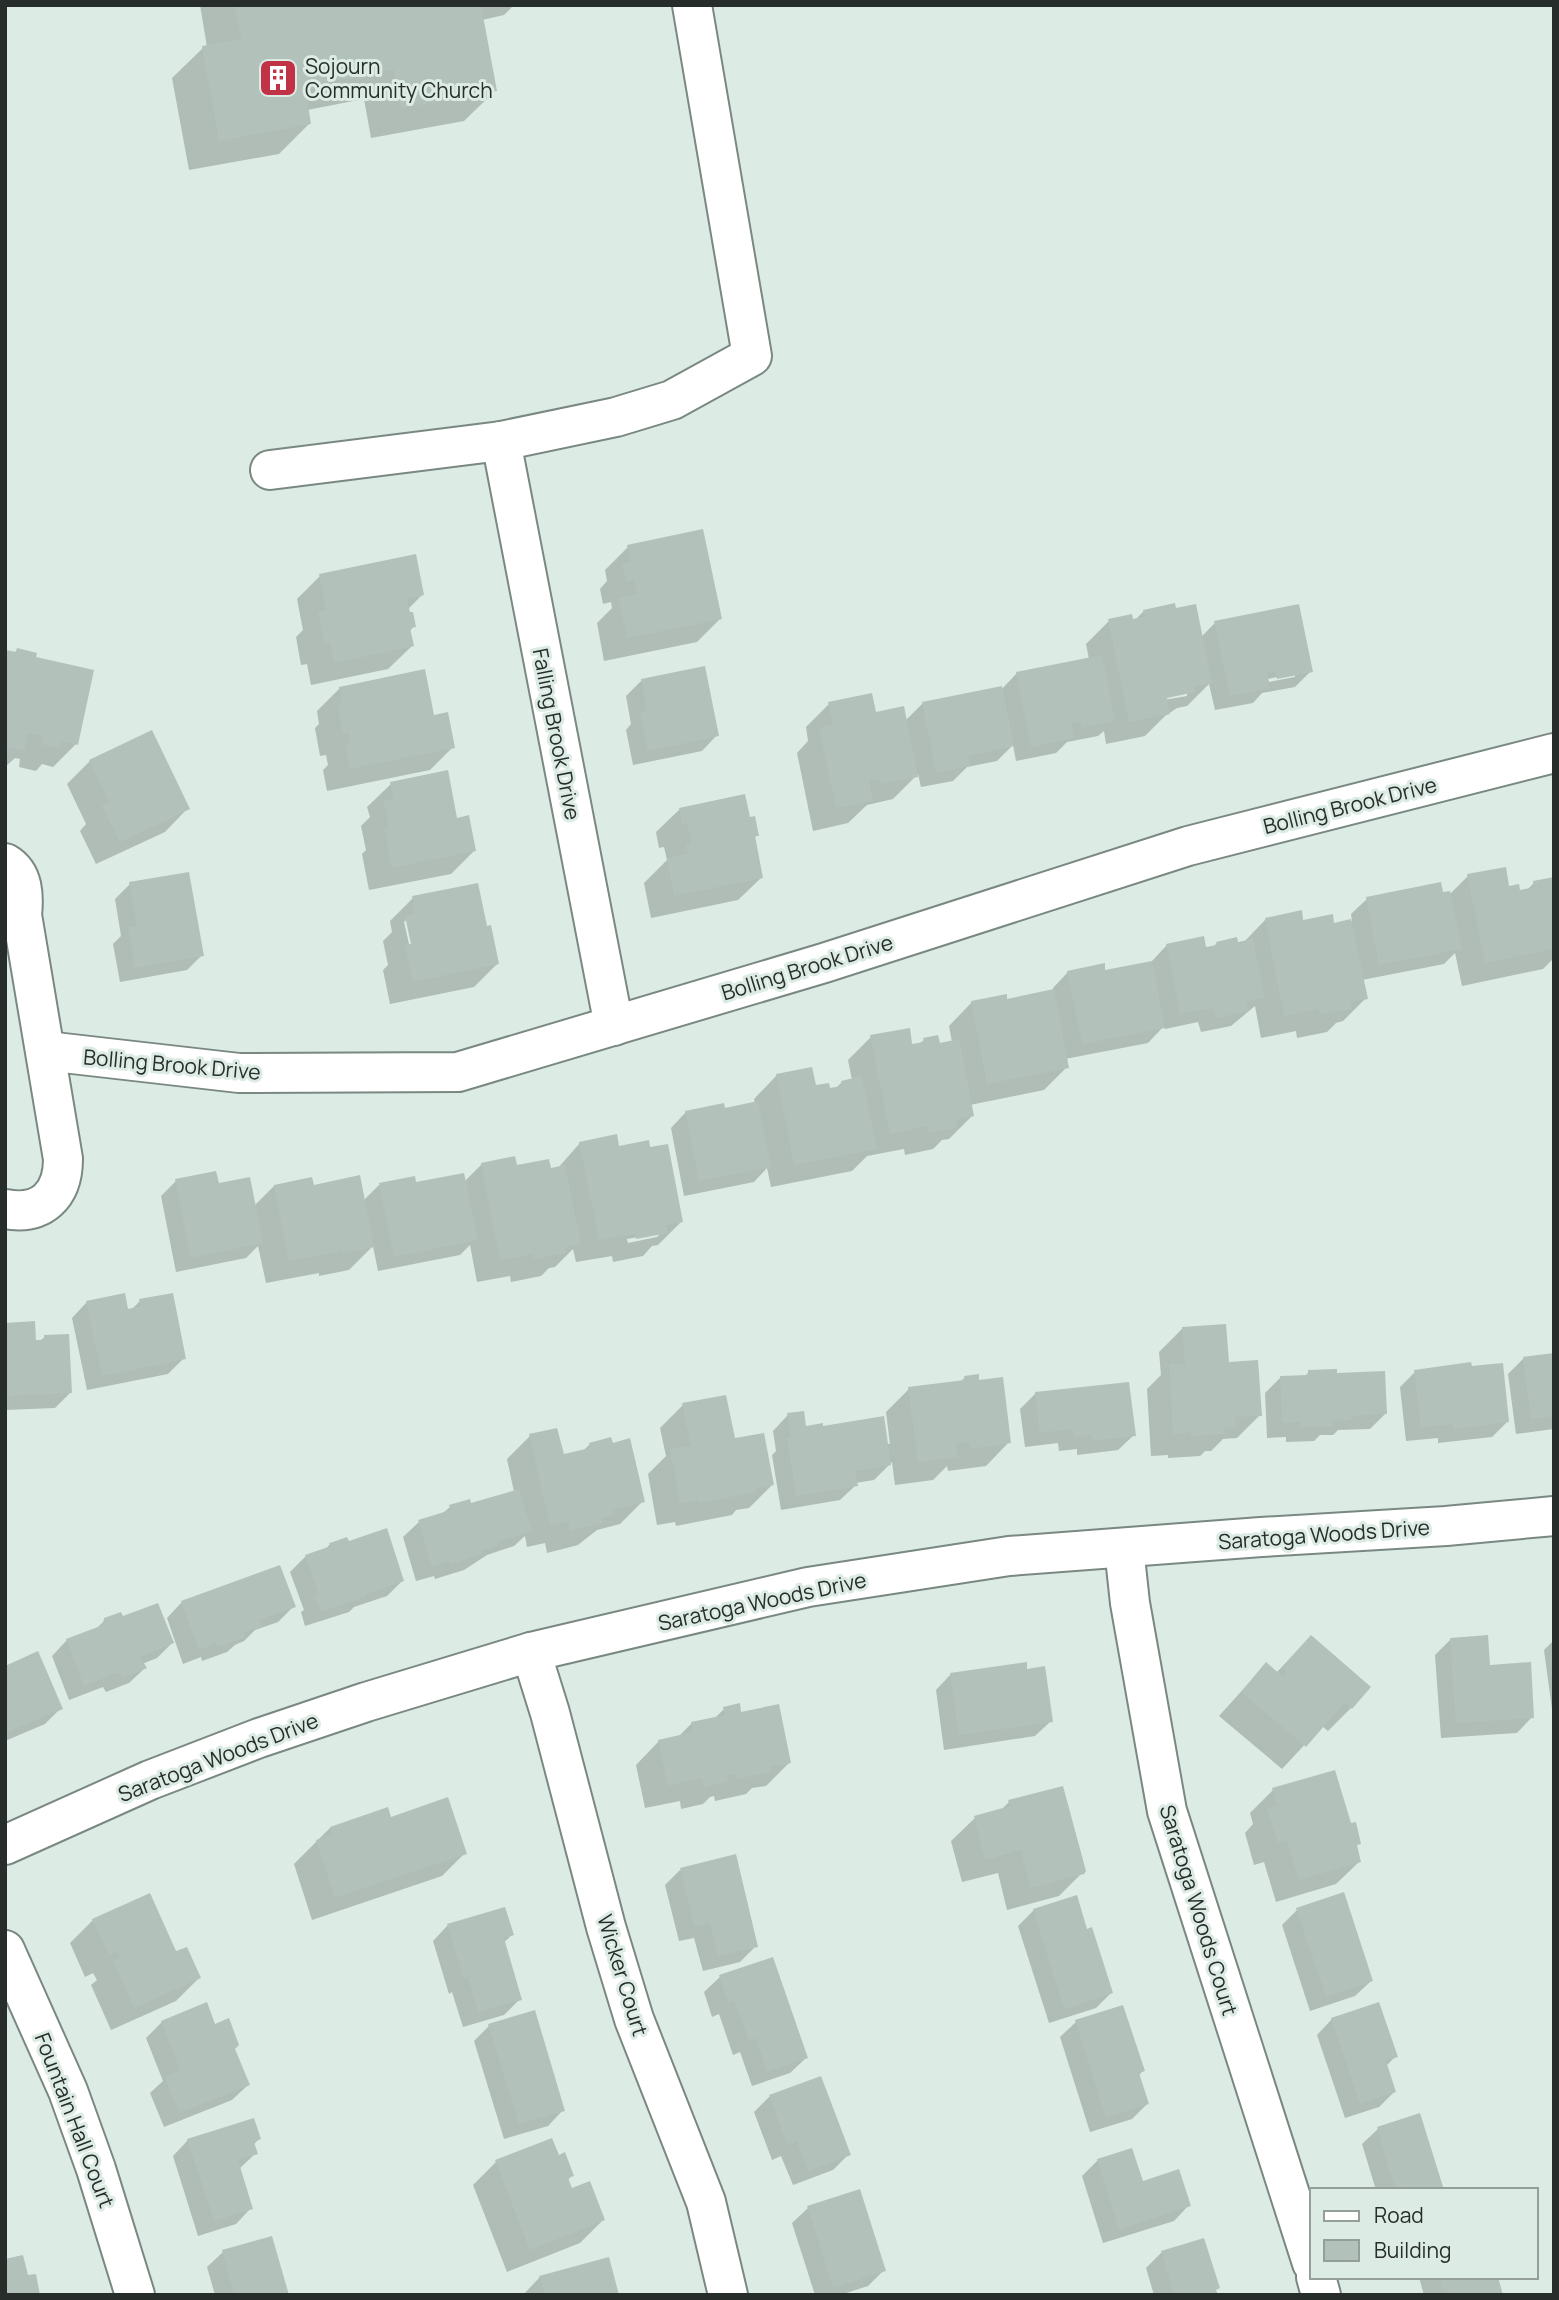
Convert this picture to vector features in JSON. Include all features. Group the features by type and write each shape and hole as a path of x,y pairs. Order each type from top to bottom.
{"street":[{"path":"270,470 501,441 616,417 672,400 751,356 692,5"},
{"name":"Falling Brook Drive","path":"501,441 614,1026"},
{"name":"Bolling Brook Drive","path":"46,1051 239,1073 458,1072 824,963 1188,846 1554,753"},
{"path":"5,863 11,866 20,879 24,896 22,915 63,1159 63,1174 49,1200 36,1208 21,1212 5,1209"},
{"name":"Saratoga Woods Drive","path":"5,1845 150,1780 259,1738 366,1702 531,1652 808,1587 1009,1556 1554,1516"},
{"name":"Saratoga Woods Court","path":"1124,1548 1130,1603 1167,1811 1310,2257"},
{"name":"Wicker Court","path":"531,1652 634,2019 706,2202 728,2295"},
{"name":"Fountain Hall Court","path":"5,1950 68,2091 96,2169 135,2295"}],"building":[{"name":"Sojourn Community Church","path":"235,5 481,5 497,91 401,108 394,70 305,86 311,124 219,141 202,46 241,39"},
{"path":"703,529 722,619 627,638 619,598 637,594 634,580 626,582 622,564 631,562 627,545"},
{"path":"416,554 424,595 407,599 416,627 410,628 414,646 334,663 330,642 324,643 318,612 326,610 319,574"},
{"path":"1175,603 1176,608 1196,604 1212,683 1194,687 1195,692 1167,698 1170,714 1129,722 1108,619 1132,614 1133,619 1144,617 1143,610"},
{"path":"1299,604 1313,672 1277,679 1275,672 1267,674 1270,688 1230,696 1214,621"},
{"path":"17,648 37,653 36,657 94,670 78,745 62,741 60,748 41,744 43,736 28,733 24,751 5,747 5,656 6,650 16,652"},
{"path":"1102,655 1115,721 1082,728 1080,722 1071,723 1074,738 1031,747 1016,672"},
{"path":"705,666 719,736 648,751 640,713 647,711 641,679"},
{"path":"425,669 434,715 448,712 455,748 350,769 345,745 351,744 349,733 343,734 337,704 342,702 339,687"},
{"path":"1002,686 1014,746 968,756 971,766 936,773 922,702"},
{"path":"872,693 876,712 904,706 918,777 881,784 880,779 869,781 873,801 836,808 819,728 833,725 828,702"},
{"path":"152,730 190,809 120,842 102,806 110,802 89,760"},
{"path":"448,770 457,818 469,815 476,851 392,868 384,829 389,828 383,801 393,799 390,782"},
{"path":"745,794 750,817 755,816 759,836 755,836 763,878 674,896 667,858 688,854 686,844 691,843 687,824 682,825 679,808"},
{"path":"1506,867 1509,886 1519,884 1520,890 1534,887 1533,881 1554,877 1554,949 1485,963 1467,874"},
{"path":"189,872 204,956 135,968 128,927 137,926 129,882"},
{"path":"1441,882 1443,892 1450,891 1462,949 1379,965 1366,897"},
{"path":"478,883 499,964 413,982 405,945 411,944 405,916 415,914 412,896"},
{"path":"1302,910 1303,920 1333,914 1334,923 1351,919 1368,999 1351,1002 1352,1009 1320,1015 1318,1009 1284,1016 1265,918"},
{"path":"1204,936 1206,947 1237,937 1238,942 1253,939 1265,998 1246,1001 1249,1011 1216,1018 1214,1008 1180,1014 1166,944"},
{"path":"1152,961 1165,1028 1082,1044 1067,971 1105,963 1105,970"},
{"path":"1054,989 1069,1068 987,1084 971,1001 1007,994 1007,999"},
{"path":"910,1028 912,1044 938,1035 940,1043 959,1039 974,1116 956,1120 958,1127 928,1133 927,1126 890,1134 870,1035"},
{"path":"812,1067 816,1085 829,1083 830,1088 842,1086 841,1081 862,1076 877,1149 794,1165 776,1074"},
{"path":"758,1101 771,1167 699,1181 685,1111 724,1103 725,1108"},
{"path":"617,1134 619,1146 649,1140 650,1147 668,1144 683,1222 666,1225 668,1233 636,1239 635,1234 599,1240 579,1142"},
{"path":"515,1156 517,1165 549,1159 551,1168 565,1165 581,1244 565,1247 566,1253 534,1259 533,1254 500,1260 481,1163"},
{"path":"216,1171 219,1183 250,1177 263,1243 191,1258 175,1179"},
{"path":"464,1173 478,1240 394,1257 379,1183 415,1176 416,1182"},
{"path":"360,1175 374,1247 289,1261 274,1185 312,1177 314,1185"},
{"path":"125,1293 128,1309 141,1306 139,1299 173,1293 186,1359 102,1376 86,1301"},
{"path":"35,1321 36,1340 44,1340 44,1335 69,1334 72,1393 5,1396 5,1323"},
{"path":"1226,1324 1229,1362 1258,1360 1262,1416 1235,1417 1236,1428 1224,1429 1225,1434 1173,1434 1169,1364 1185,1364 1182,1327"},
{"path":"1554,1353 1554,1416 1531,1419 1523,1357"},
{"path":"1471,1362 1472,1366 1503,1363 1509,1422 1453,1429 1453,1424 1421,1427 1414,1370"},
{"path":"1337,1369 1337,1373 1385,1371 1387,1414 1351,1416 1351,1420 1332,1421 1332,1426 1301,1427 1301,1422 1282,1423 1280,1376 1308,1375 1308,1370"},
{"path":"979,1374 979,1380 1003,1377 1011,1443 970,1449 969,1442 956,1444 958,1457 918,1462 908,1387 965,1380 964,1376"},
{"path":"1129,1382 1136,1436 1092,1441 1092,1434 1074,1437 1073,1429 1040,1433 1035,1392"},
{"path":"726,1395 735,1438 764,1433 774,1485 756,1489 757,1492 699,1503 698,1500 680,1503 670,1449 691,1446 682,1403"},
{"path":"804,1411 806,1426 823,1423 823,1426 884,1416 891,1465 855,1471 858,1486 796,1496 787,1438 791,1437 787,1413"},
{"path":"557,1428 564,1454 590,1448 589,1443 611,1437 613,1443 630,1438 645,1502 613,1510 614,1515 601,1518 603,1523 570,1531 568,1521 550,1525 529,1434"},
{"path":"519,1489 532,1531 498,1542 498,1546 481,1551 482,1555 432,1567 418,1520 451,1510 449,1505 470,1499 471,1503"},
{"path":"387,1528 404,1581 321,1612 315,1595 319,1594 305,1555 347,1537 349,1541"},
{"path":"280,1565 296,1607 259,1620 262,1626 243,1633 245,1637 217,1647 216,1643 199,1650 181,1601"},
{"path":"158,1603 174,1643 140,1657 147,1668 122,1678 120,1673 117,1673 84,1686 66,1639 103,1625 104,1618 121,1612 123,1616"},
{"path":"1311,1635 1371,1687 1352,1709 1345,1702 1306,1747 1241,1692 1266,1662 1283,1677 1287,1672 1282,1667"},
{"path":"1488,1635 1490,1665 1531,1662 1534,1718 1456,1723 1450,1638"},
{"path":"38,1651 63,1709 5,1733 5,1666"},
{"path":"1027,1662 1027,1669 1045,1666 1053,1722 959,1735 950,1673"},
{"path":"740,1703 741,1712 779,1704 791,1763 770,1767 771,1772 737,1779 736,1774 727,1776 728,1781 704,1787 702,1778 668,1786 658,1740 693,1732 691,1722 725,1715 723,1707"},
{"path":"1335,1770 1351,1823 1356,1822 1361,1844 1357,1845 1361,1862 1299,1880 1287,1840 1278,1843 1267,1808 1277,1806 1272,1788"},
{"path":"1063,1786 1086,1871 1084,1874 1030,1888 1021,1850 985,1860 974,1816 1010,1806 1008,1800"},
{"path":"448,1797 467,1854 335,1898 316,1840 332,1834 330,1827 388,1807 391,1817"},
{"path":"736,1854 758,1947 718,1956 710,1923 694,1927 680,1868"},
{"path":"1344,1892 1373,1981 1326,1997 1296,1908"},
{"path":"150,1893 176,1951 187,1947 201,1978 134,2008 113,1961 120,1957 117,1951 109,1955 92,1919"},
{"path":"1077,1895 1087,1929 1092,1927 1113,1993 1064,2009 1033,1909"},
{"path":"505,1907 514,1935 504,1938 522,2000 478,2012 468,1978 464,1979 447,1924"},
{"path":"773,1957 808,2058 767,2072 756,2038 749,2041 734,2000 728,2002 719,1975"},
{"path":"207,2002 215,2024 229,2018 239,2045 235,2049 250,2085 179,2113 165,2077 180,2070 161,2021"},
{"path":"1379,2002 1398,2057 1386,2061 1396,2092 1360,2104 1331,2018"},
{"path":"1123,2005 1145,2071 1139,2073 1149,2104 1106,2118 1075,2020"},
{"path":"535,2010 565,2111 519,2124 488,2024"},
{"path":"821,2076 851,2155 808,2171 797,2141 787,2145 769,2095"},
{"path":"1420,2113 1443,2188 1395,2188 1377,2127"},
{"path":"254,2118 261,2139 254,2142 258,2154 238,2160 253,2209 214,2221 187,2139"},
{"path":"552,2138 559,2155 565,2152 574,2176 568,2178 572,2188 590,2181 605,2220 530,2250 495,2160"},
{"path":"1132,2148 1143,2181 1179,2169 1191,2206 1119,2229 1097,2159"},
{"path":"860,2189 886,2271 833,2288 807,2206"},
{"path":"272,2236 289,2295 234,2295 222,2250"},
{"path":"1204,2238 1220,2288 1216,2290 1218,2295 1174,2295 1161,2251"},
{"path":"23,2255 28,2275 36,2274 40,2295 5,2295 5,2259"},
{"path":"609,2257 619,2295 545,2295 539,2276"},
{"path":"1439,2279 1499,2279 1503,2295 1448,2295 1447,2289 1442,2291"}],"place":[{"name":"Sojourn Community Church","path":"278,78"}]}
